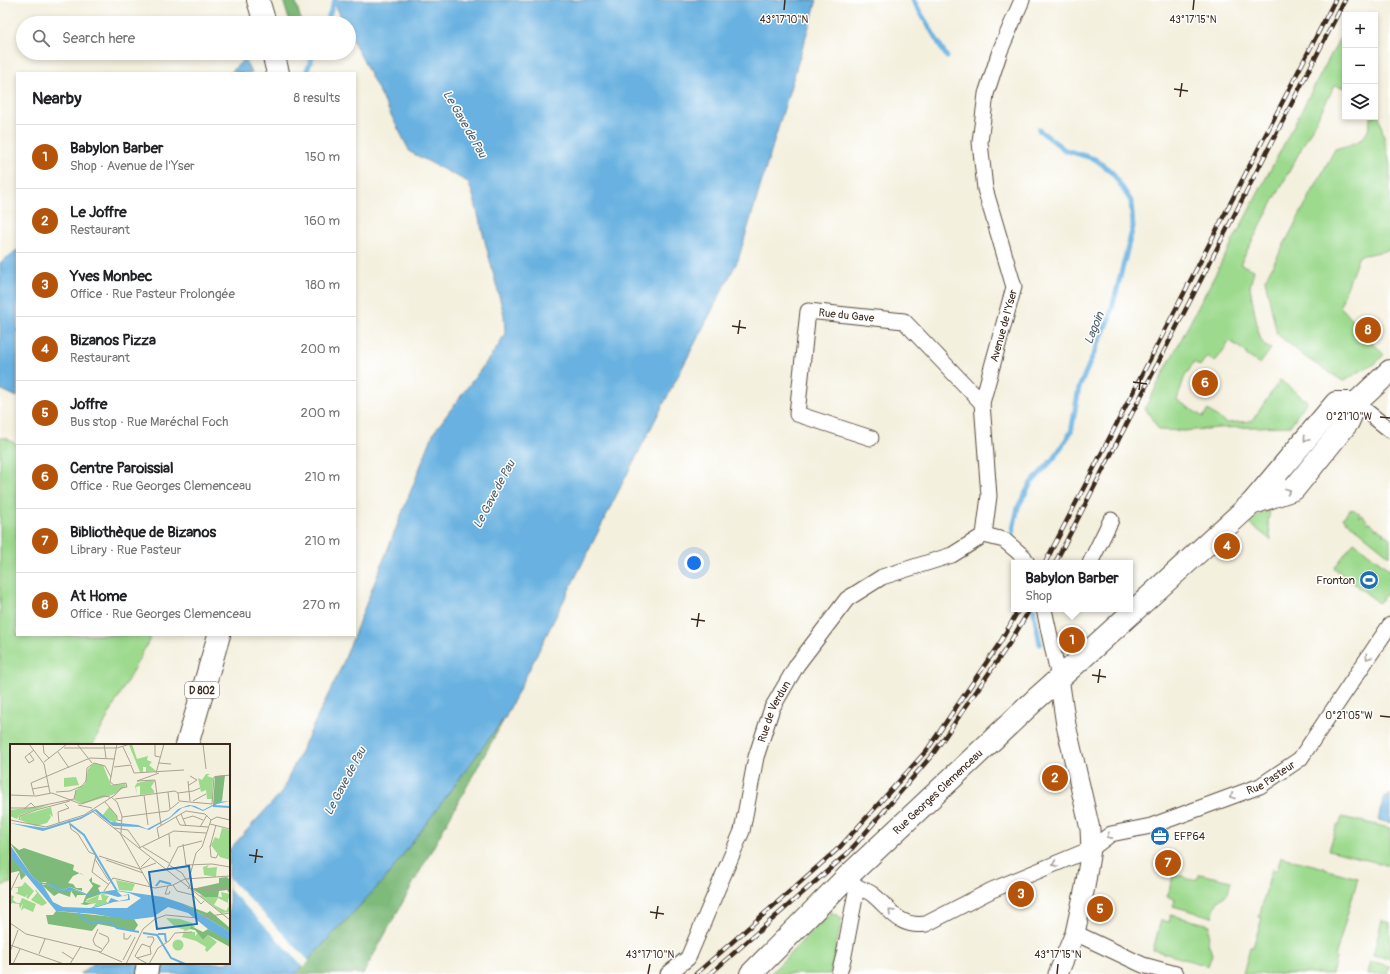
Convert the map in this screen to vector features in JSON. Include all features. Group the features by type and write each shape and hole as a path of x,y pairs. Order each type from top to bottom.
{"main road":[{"path":"258,0 263,16"},
{"path":"275,60 278,72"},
{"path":"1356,403 1390,371"},
{"name":"Rue Georges Clemenceau","path":"1133,612 1251,504 1294,489 1348,422 1356,403"},
{"name":"Rue Georges Clemenceau","path":"751,974 817,908 852,882 1059,678 1133,612"},
{"name":"D 802","path":"187,744 219,636"},
{"path":"146,974 148,964"}],"street":[{"name":"Avenue de l'Yser","path":"984,535 989,496 982,403 1014,287 985,189 980,142 986,94 1000,51 1022,0"},
{"name":"Rue du Gave","path":"871,438 797,414 808,311 904,321 982,403"},
{"path":"1356,403 1390,430"},
{"path":"1092,560 1112,520"},
{"path":"984,535 1004,540 1025,560"},
{"name":"Rue de Verdun","path":"668,974 688,958 742,831 756,757 772,708 797,665 847,599 882,577 952,555 984,535"},
{"path":"1045,612 1059,678 1066,725 1090,829 1091,849 1075,933 1058,974"},
{"name":"Rue Pasteur","path":"852,882 871,893 899,920 908,924 926,924 992,890 1091,849 1111,834 1151,826 1260,786 1300,759 1390,625"},
{"path":"839,974 844,955 852,882"},
{"path":"1075,933 1143,965 1176,974"}],"green space":[{"path":"283,0 295,0 300,16 288,16"},
{"path":"1342,34 1342,87 1335,85 1240,264 1254,270 1250,287 1258,330 1261,340 1265,346 1271,349 1260,364 1246,355 1247,353 1230,341 1215,362 1207,356 1200,366 1194,362 1184,378 1177,400 1203,417 1208,410 1226,423 1252,421 1280,380 1307,401 1290,426 1219,428 1184,431 1159,430 1145,408"},
{"path":"1378,111 1390,164 1390,250 1359,256 1340,306 1384,355 1375,364 1343,381 1308,359 1277,334 1265,280 1335,149 1360,140 1367,132 1370,120 1378,120"},
{"path":"0,438 6,438 16,444 16,636 151,636 94,744 10,744 10,883 0,886"},
{"path":"1350,509 1353,509 1360,514 1360,517 1362,515 1368,523 1369,521 1376,529 1377,528 1384,533 1384,536 1386,535 1390,538 1390,556 1343,518"},
{"path":"1270,510 1268,522 1271,540 1246,521"},
{"name":"Fronton","path":"1354,542 1390,570 1390,589 1379,603 1334,568"},
{"path":"506,716 363,974 295,974 385,879"},
{"path":"1342,817 1390,828 1390,866 1329,850 1337,825 1339,826"},
{"path":"1281,857 1358,878 1335,957 1332,974 1243,974 1250,947 1253,947 1262,918 1259,917 1272,869 1277,870"},
{"path":"1200,874 1231,881 1228,893 1218,901 1212,917 1173,906 1175,899 1167,897 1173,876 1184,876 1193,880 1197,879"},
{"path":"831,912 842,918 831,972 829,974 770,974"},
{"path":"1171,915 1210,925 1208,942 1212,954 1208,966 1153,950 1161,920 1169,922"},
{"path":"1382,920 1390,922 1390,959 1373,955"},
{"path":"1371,961 1389,966 1387,974 1368,974"}],"water":[{"name":"Le Gave de Pau","path":"333,0 817,0 738,260 621,486 506,716 385,879 295,974 80,974 93,964 230,964 230,849 281,793 341,668 354,636 356,636 356,629 434,432 499,345 505,333 504,315 473,195 468,182 410,152 356,47 356,16 341,16"},
{"path":"245,60 251,72 231,72"},
{"path":"16,251 16,397 0,389 0,263"},
{"path":"1390,794 1390,823 1378,820 1384,796 1387,797"}],"pier":[{"path":"230,879 309,961 304,967 230,890"}],"waterway":[{"path":"329,16 335,0"},
{"name":"Lagoin","path":"913,0 947,57"},
{"path":"306,72 311,60"},
{"name":"Lagoin","path":"1012,542 1011,538 1018,507 1031,483 1054,458 1071,432 1079,388 1110,316 1133,227 1131,201 1112,172 1095,159 1065,150 1039,130"},
{"name":"Lagoin","path":"1034,612 1040,644"}],"railway":[{"path":"1047,560 1335,0"},
{"path":"1057,560 1345,0"},
{"path":"696,974 840,847 927,750 1001,641 1017,612"},
{"path":"710,974 848,853 933,754 1009,644 1028,612"}],"place":[{"name":"At Home","path":"1368,330"},
{"name":"Centre Paroissial","path":"1205,383"},
{"name":"Bizanos Pizza","path":"1227,546"},
{"name":"Fronton","path":"1369,580"},
{"name":"Babylon Barber","path":"1072,640"},
{"name":"Le Joffre","path":"1055,778"},
{"name":"EFP64","path":"1160,836"},
{"name":"Bibliothèque de Bizanos","path":"1168,863"},
{"name":"Yves Monbec","path":"1021,894"},
{"name":"Joffre","path":"1100,909"}]}
